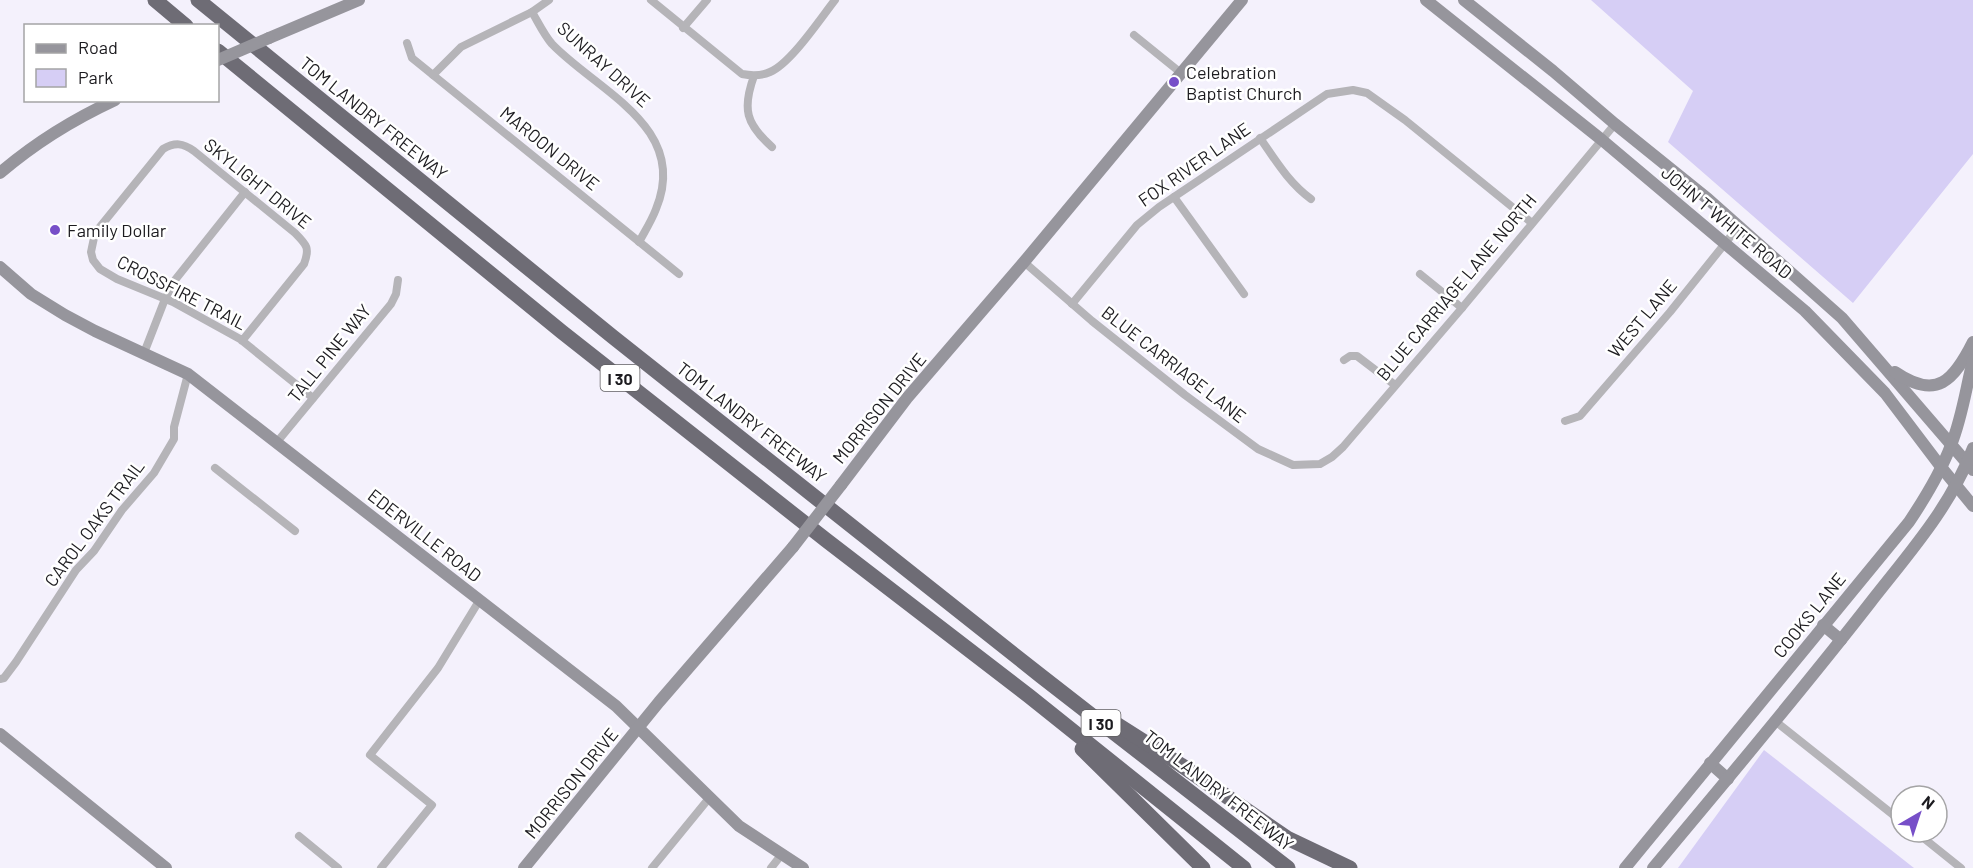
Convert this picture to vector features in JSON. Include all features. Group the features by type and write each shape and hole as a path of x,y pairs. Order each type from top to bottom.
{"highway":[{"path":"155,0 184,24"},
{"name":"TOM LANDRY FREEWAY","path":"198,0 622,344 1041,676 1288,868"},
{"name":"I 30","path":"219,52 562,332 817,534 1029,696 1244,868"},
{"path":"1041,676 1181,765 1287,838 1350,868"},
{"path":"1029,696 1203,868"}],"main road":[{"path":"219,60 359,0"},
{"name":"MORRISON DRIVE","path":"524,868 659,702 793,547 907,398 1024,262 1242,0"},
{"name":"JOHN T WHITE ROAD","path":"1426,0 1602,140 1805,311 1885,393 1973,506"},
{"name":"JOHN T WHITE ROAD","path":"1464,0 1553,71 1738,226 1842,318 1970,466"},
{"path":"0,173 28,149 59,128 111,102"},
{"name":"EDERVILLE ROAD","path":"0,267 32,294 65,315 188,374 616,706 739,826 803,868"},
{"path":"1881,363 1912,383 1940,385 1952,377 1973,342"},
{"name":"COOKS LANE","path":"1625,868 1634,863 1710,763 1909,522 1927,496 1951,445 1973,360"},
{"path":"1653,868 1841,640 1923,535 1970,466 1973,448"},
{"path":"1823,625 1841,640"},
{"path":"0,734 166,868"},
{"path":"1710,763 1728,778"}],"street":[{"path":"433,75 460,47 532,12 549,0"},
{"path":"651,0 742,74 754,76 770,72 784,63 835,0"},
{"path":"683,28 707,0"},
{"name":"SUNRAY DRIVE","path":"532,12 550,43 640,118 655,140 663,169 662,190 656,210 639,242"},
{"path":"1134,35 1181,73"},
{"name":"MAROON DRIVE","path":"406,43 412,57 433,75 679,274"},
{"path":"754,76 747,95 748,116 757,134 772,147"},
{"name":"FOX RIVER LANE","path":"1072,303 1137,225 1174,197 1327,94 1353,90 1367,93 1405,120 1532,223"},
{"name":"BLUE CARRIAGE LANE NORTH","path":"1317,464 1332,457 1343,447 1615,124"},
{"path":"1260,138 1288,180 1311,200"},
{"name":"SKYLIGHT DRIVE","path":"93,260 91,252 95,233 163,149 171,144 178,144 194,151 295,232 305,243 308,255 304,264 242,341"},
{"path":"144,353 165,299 186,265 245,192"},
{"path":"1174,197 1244,294"},
{"name":"WEST LANE","path":"1565,421 1580,416 1670,312 1738,226"},
{"name":"CROSSFIRE TRAIL","path":"93,260 100,269 117,279 165,299 242,341 313,398"},
{"name":"BLUE CARRIAGE LANE","path":"1024,262 1185,395 1257,449 1293,465 1317,464"},
{"path":"1420,274 1462,308"},
{"name":"TALL PINE WAY","path":"277,442 391,304 396,294 398,280"},
{"path":"1344,360 1350,356 1357,356 1395,386"},
{"name":"CAROL OAKS TRAIL","path":"0,679 4,678 16,662 76,570 94,551 122,510 154,473 174,439 174,427 188,374"},
{"path":"215,468 295,531"},
{"path":"381,868 432,805 370,755 438,668 479,601"},
{"path":"1775,721 1889,811"},
{"path":"652,868 710,797"},
{"path":"299,836 338,868"},
{"path":"1931,844 1961,868"},
{"path":"771,868 782,854"}],"green space":[{"path":"1591,0 1973,0 1973,154 1853,303 1668,142 1693,91"},
{"path":"1764,750 1914,868 1678,868"}],"place":[{"name":"Celebration Baptist Church","path":"1174,82"},
{"name":"Family Dollar","path":"55,230"}]}
